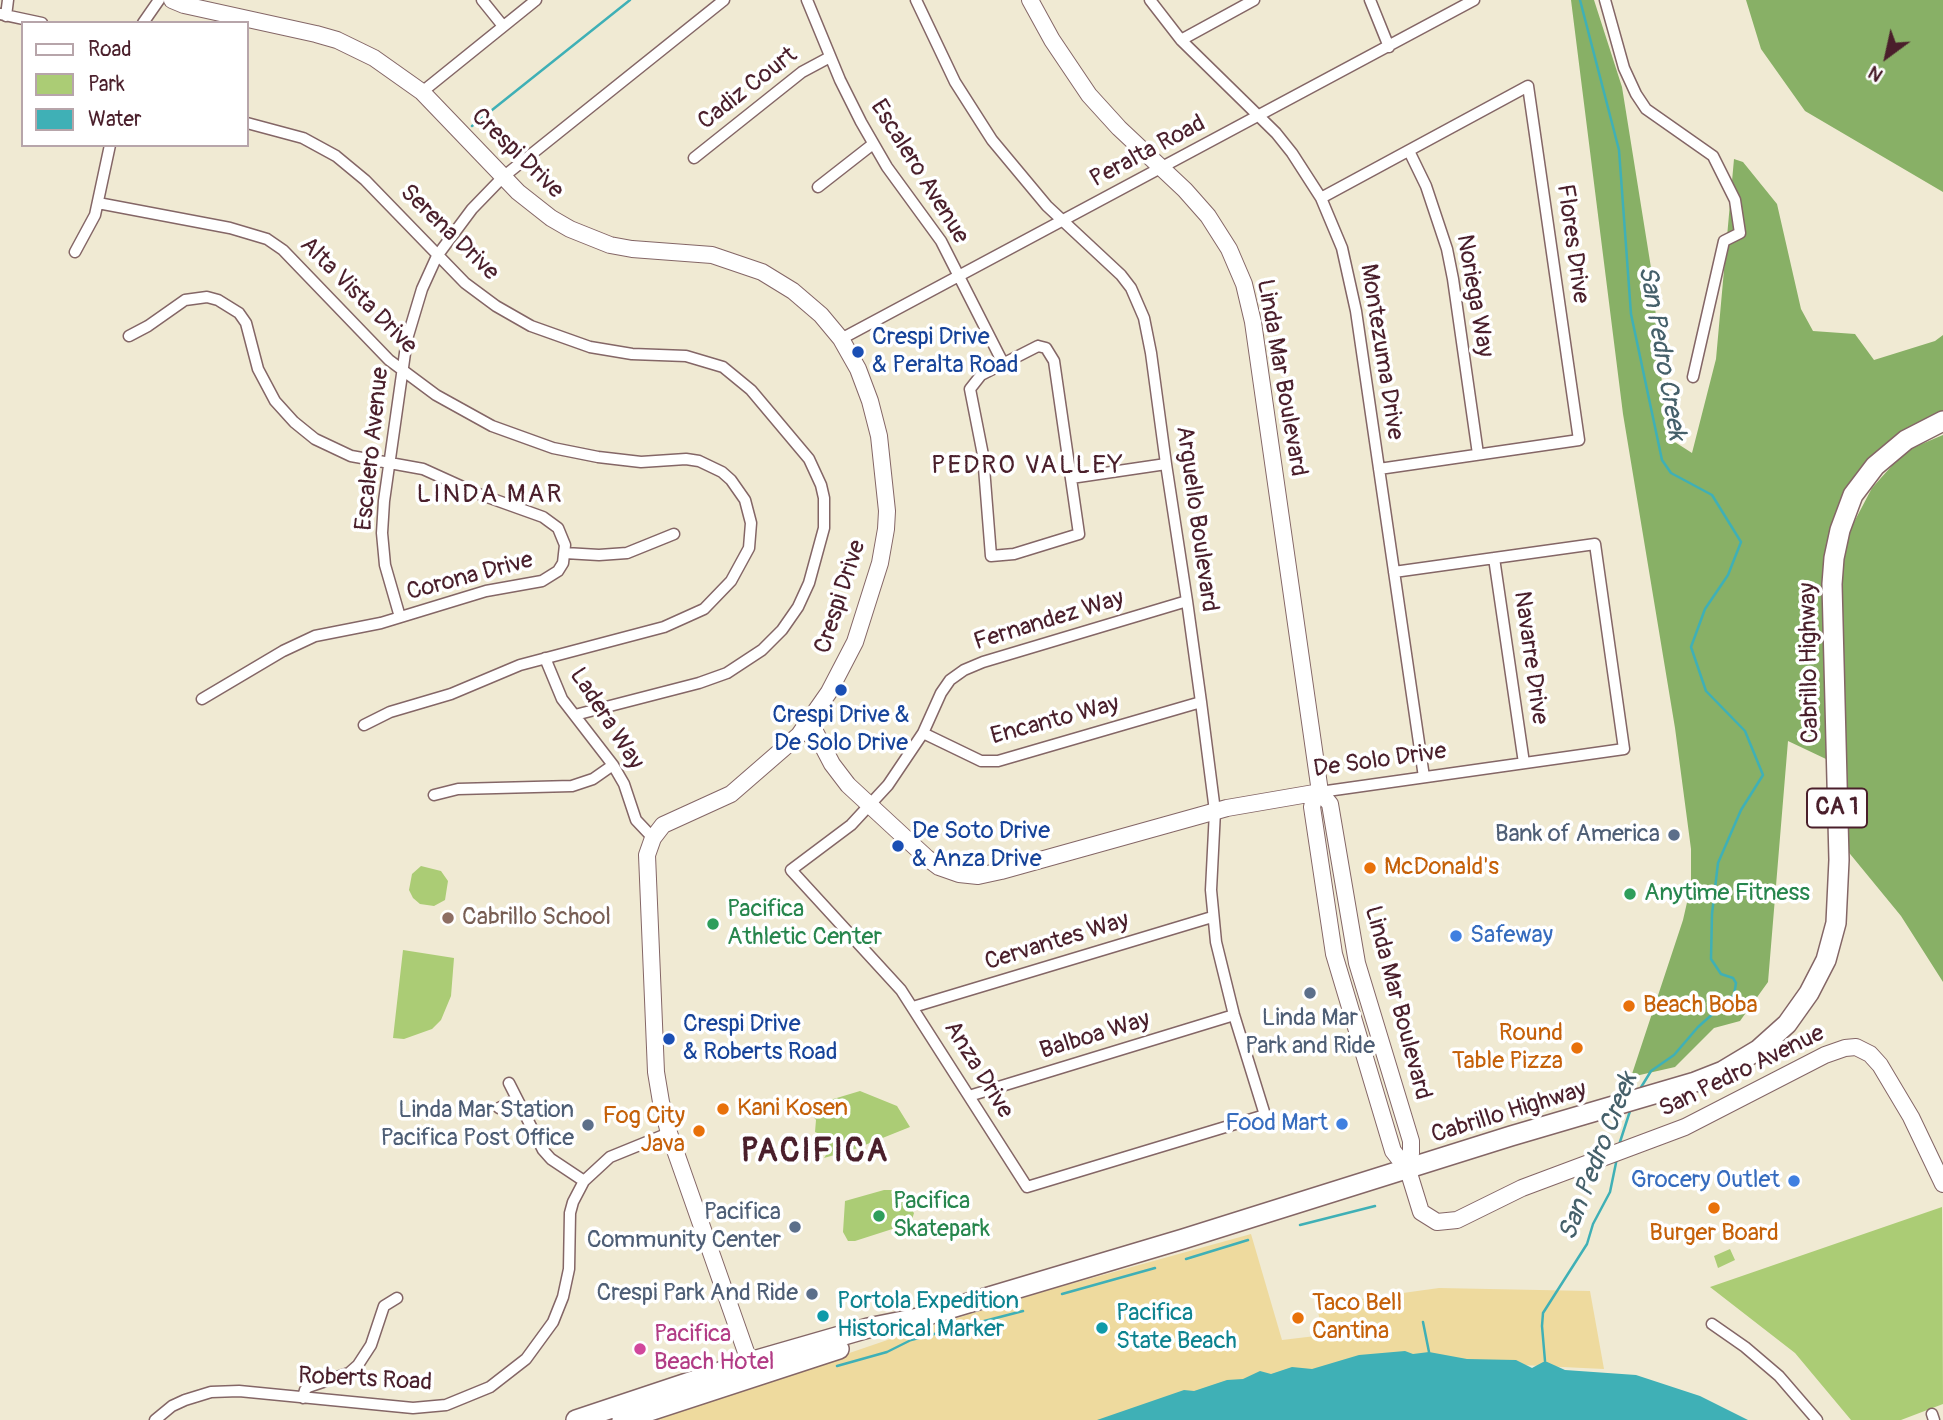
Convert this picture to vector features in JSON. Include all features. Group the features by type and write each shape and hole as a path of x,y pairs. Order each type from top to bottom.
{"highway":[{"name":"Cabrillo Highway","path":"576,1420 872,1339 918,1318 1678,1087 1723,1071 1766,1044 1801,1007 1823,967 1835,929 1839,900 1832,618 1832,578 1836,545 1850,502 1871,471 1902,442 1943,421"},
{"name":"Cabrillo Highway","path":"622,1420 752,1370"}],"street":[{"path":"8,0 3,15 32,21"},
{"path":"144,21 159,0"},
{"name":"Crespi Drive","path":"172,0 337,40 389,67 422,92 503,177 551,218 589,238 632,249 712,255 762,272 807,302 841,339 858,369 875,419 885,473 887,529 873,588 855,642 838,677 810,722 789,745 744,784 717,802 670,821 653,838"},
{"path":"482,0 503,26"},
{"path":"422,92 536,0"},
{"name":"Escalero Avenue","path":"400,617 388,580 383,550 383,517 411,323 437,256 472,209 503,177 724,0"},
{"name":"Escalero Avenue","path":"807,0 830,57 873,144 941,241 1003,363"},
{"name":"Arguello Boulevard","path":"916,0 944,62 978,120 1020,176 1121,275 1139,302 1150,343 1216,811 1211,864 1212,917 1234,1015 1265,1115"},
{"name":"Linda Mar Boulevard","path":"1030,0 1052,40 1089,95 1133,143 1197,202 1219,231 1237,266 1249,303 1320,792 1329,804 1357,963 1411,1141 1408,1170"},
{"name":"Montezuma Drive","path":"1150,0 1203,64 1260,117 1292,153 1321,198 1342,248 1350,279 1424,777"},
{"path":"1181,40 1254,0"},
{"path":"1370,0 1389,47"},
{"name":"Peralta Road","path":"841,339 1260,117 1474,0"},
{"path":"1605,0 1624,68 1636,94 1646,109 1713,156 1735,200 1740,233 1724,241 1693,377"},
{"name":"Cadiz Court","path":"694,158 802,72 830,57"},
{"name":"Flores Drive","path":"1321,198 1528,86 1579,440 1379,469"},
{"name":"Serena Drive","path":"248,123 303,138 336,156 365,180 465,283 514,317 550,334 610,351 687,356 723,368 751,390 801,448 817,472 824,505 824,528 814,569 798,607 773,640 751,659 713,678 575,715"},
{"path":"818,187 873,144"},
{"path":"75,252 89,227 98,202 110,147"},
{"name":"Noriega Way","path":"1409,151 1438,219 1451,265 1478,454"},
{"name":"Alta Vista Drive","path":"98,202 230,228 267,239 283,250 367,340 402,371 472,416 532,441 576,453 641,462 687,459 711,465 731,480 745,500 751,523 749,548 738,571 714,601 692,616 664,627 508,670 451,694 390,712 364,725"},
{"name":"Corona Drive","path":"129,336 185,300 207,297 218,300 239,313 246,323 263,380 275,401 294,422 315,439 339,452 364,460 424,469 476,493 542,517 558,528 565,545 558,571 542,581 486,591 381,623 332,631 299,643 202,699"},
{"path":"1690,331 1702,334"},
{"path":"1038,346 1046,348 1052,354 1079,534 1014,554 991,556 983,455 970,389 981,375 1003,363 1038,346"},
{"path":"1071,478 1166,464"},
{"path":"565,553 627,553 674,534"},
{"name":"De Solo Drive","path":"810,722 839,776 927,858 939,867 958,874 978,876 1256,802 1624,749 1595,544 1394,572"},
{"name":"Navarre Drive","path":"1494,558 1524,763"},
{"name":"Fernandez Way","path":"870,805 902,767 950,680 964,670 982,662 1186,601"},
{"name":"Ladera Way","path":"545,658 558,691 613,765 624,784 636,820 653,838"},
{"name":"Encanto Way","path":"923,733 981,761 998,761 1201,702"},
{"path":"434,795 458,789 572,786 593,779 613,765"},
{"name":"Anza Drive","path":"870,805 830,842 791,870 885,970 913,1007 1027,1187 1265,1115"},
{"path":"653,838 646,864 656,1072 661,1102 669,1133 752,1370"},
{"name":"Cervantes Way","path":"913,1007 1212,917"},
{"name":"Balboa Way","path":"969,1096 1234,1015"},
{"name":"San Pedro Avenue","path":"1408,1170 1421,1213 1434,1221 1447,1222 1464,1217 1512,1192 1697,1121 1825,1055 1856,1047 1870,1054 1885,1072 1911,1117 1943,1184"},
{"path":"509,1083 543,1150 551,1159 584,1181"},
{"path":"499,1108 517,1099"},
{"name":"Roberts Road","path":"155,1420 172,1406 211,1392 239,1391 429,1408 475,1395 503,1379 535,1348 558,1311 569,1269 570,1213 584,1181 610,1157 669,1133"},
{"path":"303,1398 306,1388 342,1376 358,1365 371,1345 384,1306 397,1298"},
{"path":"1712,1324 1745,1346 1779,1376 1817,1420"}],"green space":[{"path":"1571,0 1594,0 1622,87 1652,274 1667,437 1692,453 1716,359 1734,159 1743,162 1777,204 1801,309 1813,331 1855,334 1874,360 1935,341 1943,335 1943,416 1861,472 1825,634 1826,759 1788,741 1768,982 1740,1021 1714,1028 1675,1067 1631,1077 1683,920 1691,885 1691,849 1675,728 1623,414"},
{"path":"1746,0 1943,0 1943,192 1805,111 1761,49"},
{"path":"1943,435 1943,982 1901,916 1846,849 1839,640 1843,543 1872,488 1905,451"},
{"path":"421,866 441,871 448,881 445,900 434,906 420,904 409,890 412,874"},
{"path":"403,950 454,958 451,996 441,1020 432,1029 404,1039 393,1038"},
{"path":"860,1091 897,1106 910,1127 824,1158 830,1149 826,1137 815,1132 816,1120 812,1115 800,1109"},
{"name":"Pacifica Skatepark","path":"892,1190 914,1213 911,1223 848,1241 843,1232 845,1201"},
{"path":"1942,1207 1943,1404 1901,1420 1851,1420 1795,1353 1710,1287"},
{"path":"1730,1249 1735,1260 1718,1268 1714,1256"}],"sand":[{"name":"Pacifica State Beach","path":"1251,1234 1282,1340 1324,1335 1316,1305 1439,1288 1590,1291 1604,1369 1459,1362 1116,1420 653,1420 908,1333 1056,1288"}],"water":[{"path":"1405,1351 1467,1359 1516,1360 1532,1368 1545,1361 1565,1370 1636,1375 1700,1396 1748,1420 1097,1420 1184,1390 1194,1391 1227,1380 1243,1379 1260,1371 1271,1374 1292,1367 1312,1369 1359,1355"}],"waterway":[{"path":"472,126 630,0"},
{"name":"San Pedro Creek","path":"1580,0 1619,150 1631,314 1662,460 1671,473 1712,495 1741,542 1728,575 1705,609 1691,647 1706,691 1745,731 1763,775 1741,810 1718,863 1712,914 1711,959 1721,974 1733,978 1736,983 1734,995 1698,1027 1674,1055 1651,1071 1640,1089"},
{"name":"San Pedro Creek","path":"1619,1145 1630,1111"},
{"name":"San Pedro Creek","path":"1545,1361 1543,1313 1587,1244 1593,1224 1610,1192 1617,1158"},
{"path":"1300,1225 1375,1206"},
{"path":"1186,1259 1248,1240"},
{"path":"1062,1294 1155,1268"},
{"path":"837,1366 887,1352 911,1340 1023,1311"},
{"path":"1423,1322 1429,1352"}],"place":[{"name":"Crespi Drive & Peralta Road","path":"858,352"},
{"name":"Crespi Drive & De Solo Drive","path":"841,690"},
{"name":"Bank of America","path":"1674,835"},
{"name":"De Soto Drive & Anza Drive","path":"898,846"},
{"name":"McDonald's","path":"1370,868"},
{"name":"Anytime Fitness","path":"1630,894"},
{"name":"Cabrillo School","path":"448,918"},
{"name":"Pacifica Athletic Center","path":"713,924"},
{"name":"Safeway","path":"1456,936"},
{"name":"Linda Mar Park and Ride","path":"1310,993"},
{"name":"Beach Boba","path":"1629,1006"},
{"name":"Crespi Drive & Roberts Road","path":"669,1039"},
{"name":"Round Table Pizza","path":"1577,1048"},
{"name":"Kani Kosen","path":"723,1109"},
{"name":"Food Mart","path":"1342,1124"},
{"name":"Linda Mar Station Pacifica Post Office","path":"588,1125"},
{"name":"Fog City Java","path":"699,1131"},
{"name":"Grocery Outlet","path":"1794,1181"},
{"name":"Burger Board","path":"1714,1208"},
{"name":"Pacifica Skatepark","path":"879,1216"},
{"name":"Pacifica Community Center","path":"795,1227"},
{"name":"Crespi Park And Ride","path":"812,1294"},
{"name":"Portola Expedition Historical Marker","path":"823,1316"},
{"name":"Taco Bell Cantina","path":"1298,1318"},
{"name":"Pacifica State Beach","path":"1102,1328"},
{"name":"Pacifica Beach Hotel","path":"640,1349"}],"district":[{"name":"PEDRO VALLEY","path":"1028,466"},
{"name":"LINDA MAR","path":"490,495"},
{"name":"PACIFICA","path":"815,1153"}]}
